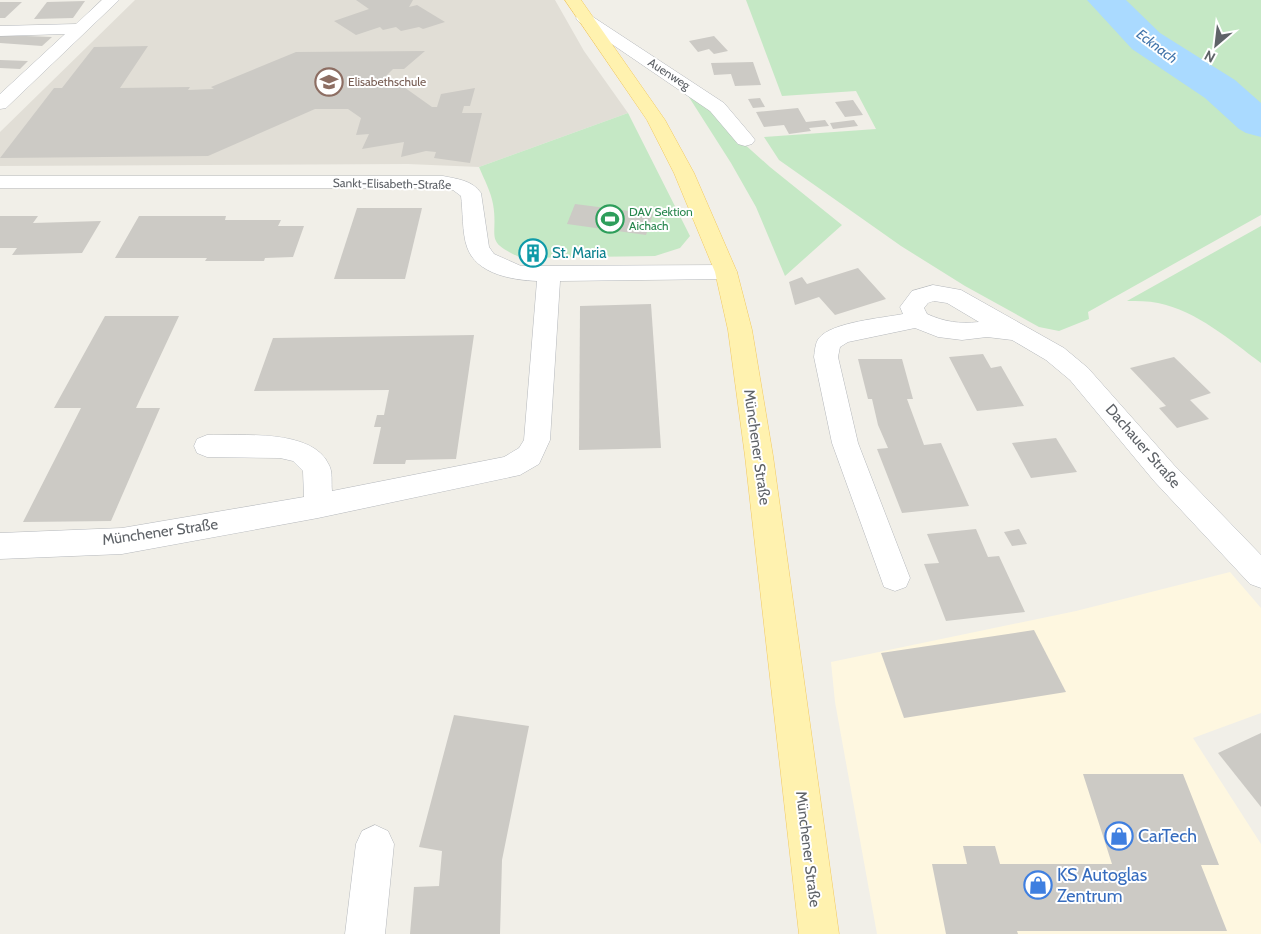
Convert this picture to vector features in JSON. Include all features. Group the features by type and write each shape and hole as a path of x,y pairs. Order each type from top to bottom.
{"main road":[{"name":"Münchener Straße","path":"573,0 656,120 684,173 726,272 740,330 760,456 819,934"}],"street":[{"path":"0,104 111,0"},
{"name":"Auenweg","path":"584,18 717,106 745,140"},
{"path":"0,31 79,30"},
{"name":"Sankt-Elisabeth-Straße","path":"0,182 443,182 459,185 470,193 478,247 486,259 519,273 726,272"},
{"name":"Münchener Straße","path":"0,546 122,541 318,506 510,467 529,456 537,440 549,274"},
{"name":"Dachauer Straße","path":"1013,332 987,329 962,332 938,329 917,319 912,307 920,297 934,293 954,296 986,313 1013,332 1036,342 1079,374 1164,473 1261,575"},
{"path":"895,578 844,443 826,357 828,344 841,335 917,319"},
{"path":"207,446 280,447 302,453 317,467 318,506"},
{"path":"365,934 375,844"}],"shaded area":[{"name":"Elisabethschule","path":"135,0 555,0 584,51 628,113 479,167 408,164 0,166 0,132"},
{"path":"1230,572 1261,608 1261,713 1193,738 1261,844 1261,934 877,934 835,702 831,662 1076,611"}],"green space":[{"path":"746,0 1093,0 1137,43 1211,92 1240,129 1261,136 1261,215 1088,312 1089,319 1059,331 1039,327 965,286 901,246 779,160 764,137 876,129 856,91 782,96"},
{"path":"1113,0 1261,0 1261,115 1232,90 1237,88 1187,61 1150,35"},
{"path":"687,94 712,110 742,142 770,167 842,225 785,276 756,207 731,163"},
{"path":"628,113 690,236 680,248 655,256 522,258 501,247 495,237 492,199 479,167"},
{"path":"1261,226 1261,363 1200,319 1158,303 1127,301"}],"building":[{"path":"356,0 413,0 409,7 417,5 445,22 423,29 419,27 401,31 396,27 383,30 380,27 356,35 334,21 369,9"},
{"path":"85,1 73,18 34,19 47,2"},
{"path":"0,2 22,2 5,18 0,18"},
{"path":"0,35 52,37 42,46 0,43"},
{"path":"714,36 728,51 714,54 709,49 698,52 689,41"},
{"path":"148,46 120,88 190,87 188,90 214,89 211,87 296,52 425,51 404,69 393,69 387,75 432,107 437,107 441,94 475,88 470,106 464,106 462,113 482,113 470,163 434,158 436,152 426,151 401,157 404,142 362,149 369,134 356,135 361,118 348,109 315,109 208,156 0,158 54,88 62,88 94,47"},
{"path":"0,60 28,61 20,69 0,68"},
{"path":"753,62 761,85 735,86 731,74 714,75 711,63"},
{"path":"760,98 765,107 753,108 748,99"},
{"path":"853,100 863,115 845,117 835,102"},
{"path":"798,108 806,122 825,120 829,126 809,128 811,131 789,134 784,125 764,127 756,112"},
{"path":"854,120 858,126 833,129 830,123"},
{"name":"DAV Sektion Aichach","path":"575,204 653,214 646,235 567,224"},
{"path":"357,208 422,208 405,279 334,279"},
{"path":"0,216 38,216 33,223 101,221 82,253 12,255 17,248 0,248"},
{"path":"139,216 226,216 225,220 281,220 278,226 304,226 293,257 265,258 264,261 205,261 207,258 115,258"},
{"name":"St. Maria","path":"539,248 538,258 526,258 527,249"},
{"path":"858,268 886,299 835,315 819,297 795,305 789,282 802,277 807,284"},
{"path":"651,304 661,448 579,450 580,306"},
{"path":"105,316 179,316 136,408 160,408 111,521 23,522 81,408 54,408"},
{"path":"474,335 456,459 406,460 405,464 373,464 381,427 374,427 377,415 384,415 389,390 254,391 273,338"},
{"path":"983,354 991,368 1001,366 1024,406 977,411 949,357"},
{"path":"1174,357 1211,393 1190,400 1209,419 1177,428 1159,408 1166,406 1130,368"},
{"path":"858,359 902,359 913,399 907,399 924,445 941,443 969,506 902,513 877,449 888,448 878,425 872,399 868,399"},
{"path":"1056,438 1077,472 1031,478 1012,443"},
{"path":"976,529 988,557 999,556 1025,612 946,621 924,564 939,563 927,534"},
{"path":"1019,529 1027,544 1012,546 1004,532"},
{"path":"1034,630 1066,692 904,718 881,653"},
{"path":"454,715 529,726 502,860 500,934 410,934 414,887 439,886 442,851 419,847"},
{"path":"1261,733 1261,807 1218,753"},
{"path":"1083,774 1183,774 1219,865 1201,865 1227,931 1017,931 1018,934 946,934 932,864 967,864 963,846 995,846 1000,864 1112,864"}],"waterway":[{"name":"Ecknach","path":"1105,0 1146,41 1220,89 1254,120 1261,124"}],"place":[{"name":"Elisabethschule","path":"329,82"},
{"name":"DAV Sektion Aichach","path":"610,219"},
{"name":"St. Maria","path":"533,253"},
{"name":"CarTech","path":"1119,836"},
{"name":"KS Autoglas Zentrum","path":"1038,885"}]}
